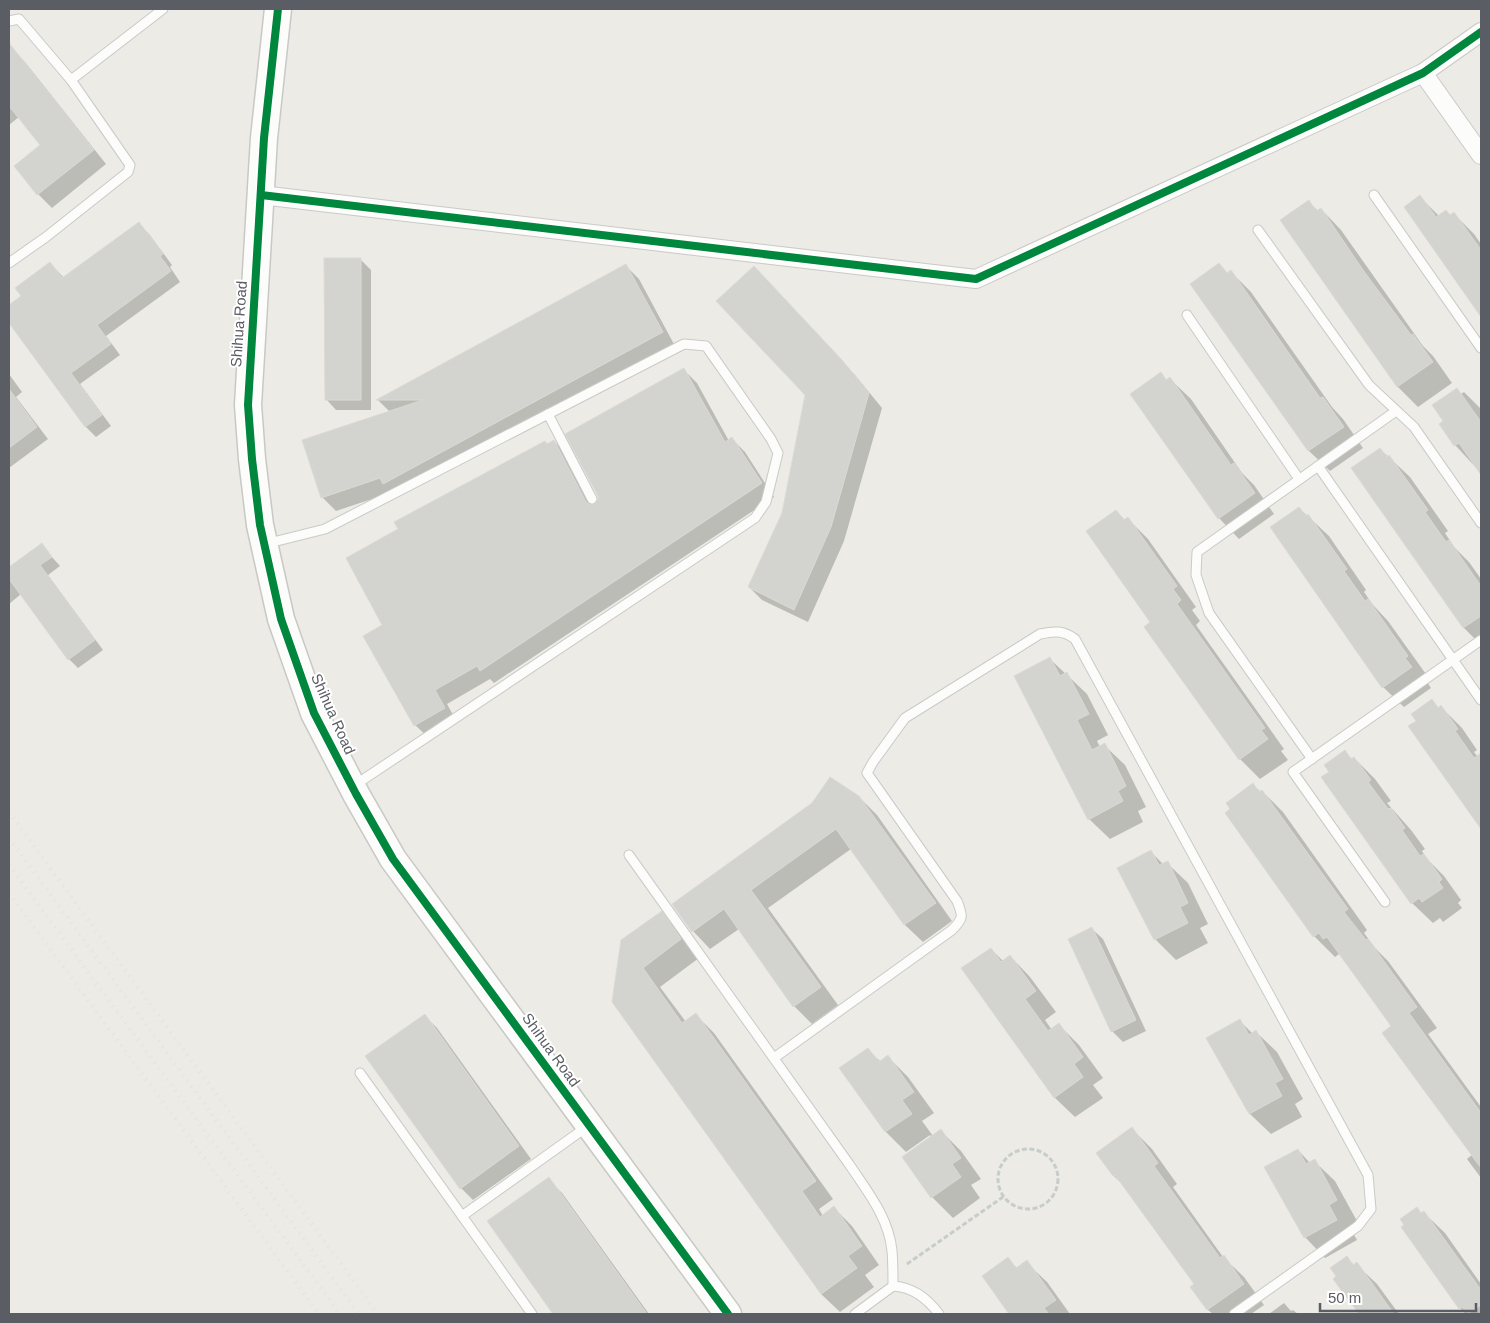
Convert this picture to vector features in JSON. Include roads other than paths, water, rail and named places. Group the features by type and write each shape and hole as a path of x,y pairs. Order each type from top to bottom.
{"street":[{"name":"Shihua Road","path":"278,9 264,138 248,405 252,459 264,545 281,619 314,712 393,859 728,1314"},
{"path":"261,195 976,279 1423,73 1481,32"},
{"path":"1423,73 1481,155"}],"lane":[{"path":"71,80 162,9"},
{"path":"9,21 19,19 71,80 130,165 128,172 46,237 9,263"},
{"path":"1374,195 1481,348"},
{"path":"1258,230 1369,385 1414,427 1481,523"},
{"path":"1188,315 1299,479"},
{"path":"264,545 325,529 684,344 706,346 771,439 778,453 766,502 755,518 353,787"},
{"path":"1312,759 1209,613 1196,575 1196,552 1396,411"},
{"path":"548,414 592,499"},
{"path":"1318,466 1481,700"},
{"path":"774,1058 952,930 961,921 962,913 958,901 868,773 872,762 905,718 1040,634 1056,631 1067,633 1075,639 1368,1176 1372,1209 1358,1226 1234,1314"},
{"path":"1385,902 1293,772 1481,640"},
{"path":"629,855 849,1164 878,1209 886,1227 892,1249 893,1286"},
{"path":"360,1073 532,1314"},
{"path":"462,1216 589,1125"},
{"path":"855,1314 893,1286 903,1287 919,1294 939,1314"}],"railway":[{"path":"9,812 378,1314"},
{"path":"9,838 359,1314"},
{"path":"9,865 340,1314"},
{"path":"9,893 319,1314"}]}
